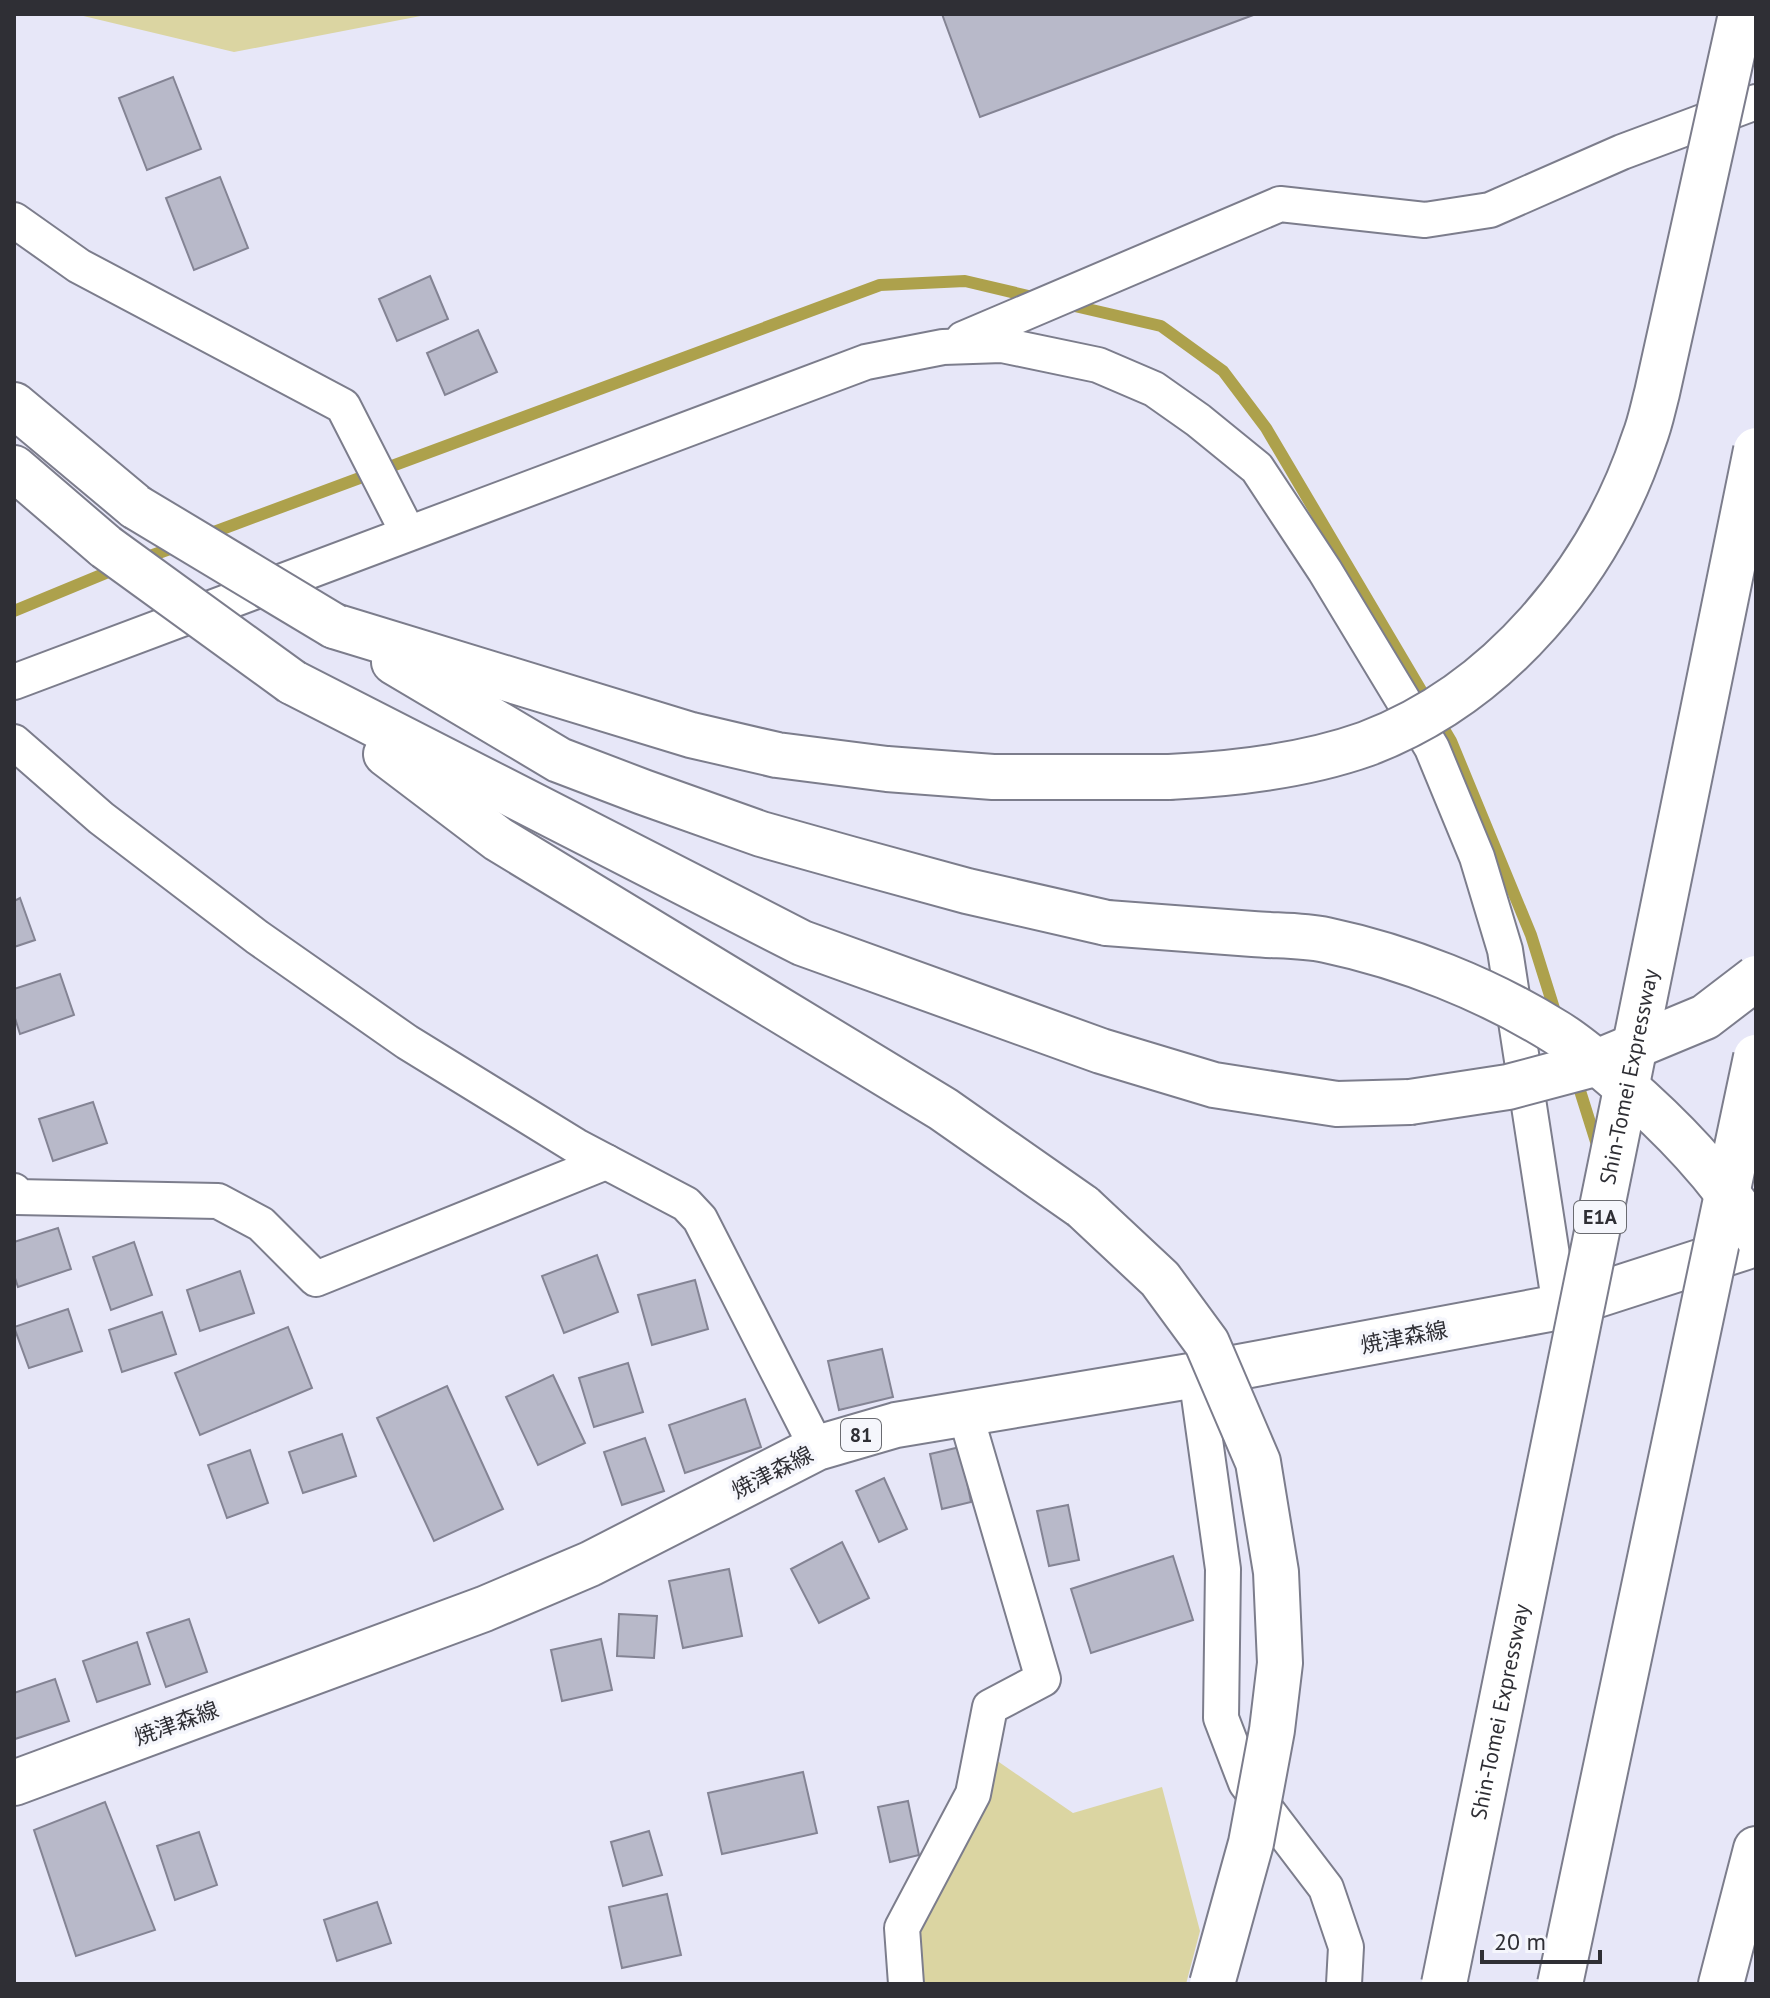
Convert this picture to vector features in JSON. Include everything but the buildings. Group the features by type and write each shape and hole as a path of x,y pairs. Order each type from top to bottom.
{"main road":[{"path":"334,626 691,735 777,755 887,769 993,777 1215,774 1292,763 1365,744 1395,731 1463,692 1527,636 1584,562 1625,488 1657,393 1741,14"},
{"path":"14,405 136,507 559,760 761,834 967,891 1107,923 1323,939 1417,966 1511,1007 1558,1033 1636,1095 1707,1167 1735,1201 1756,1235"},
{"name":"Shin-Tomei Expressway","path":"1444,1984 1756,450"},
{"path":"14,468 106,547 292,682 498,839 943,1109 1083,1207 1160,1279 1207,1343 1258,1462 1276,1572 1280,1663 1272,1730 1251,1843 1212,1984"},
{"path":"292,682 802,943 1101,1051 1214,1085 1337,1104 1410,1102 1508,1087 1587,1066 1705,1017 1756,978"},
{"path":"1560,1984 1756,1057"},
{"name":"焼津森線","path":"14,1783 484,1609 590,1564 817,1448 896,1425 1196,1375 1560,1307 1756,1244"},
{"path":"1721,1984 1756,1849"}],"street":[{"path":"943,347 1280,204 1425,220 1490,210 1622,152 1756,102"},
{"path":"14,220 79,266 343,406 408,533"},
{"path":"14,682 866,362 943,347 1002,345 1098,365 1154,389 1257,468 1325,571 1432,748 1477,857 1505,950 1560,1307"},
{"path":"14,742 101,818 257,937 407,1042 576,1146 686,1204 700,1219 817,1448"},
{"path":"14,1191 16,1197 218,1201 261,1224 316,1279 606,1162"},
{"path":"1196,1375 1223,1569 1221,1718 1246,1783 1326,1888 1346,1947 1344,1984"},
{"path":"906,1984 902,1928 973,1794 990,1707 1043,1679 965,1413"}],"shaded area":[{"path":"75,14 431,14 234,52"},
{"path":"996,1760 1073,1813 1162,1787 1200,1931 1186,1984 919,1984 916,1902"}],"waterway":[{"path":"206,535 880,285 965,281 1037,298"},
{"path":"1066,304 1161,326 1223,371 1266,428 1451,741 1531,935 1557,1018"},
{"path":"139,560 178,546"},
{"path":"14,611 118,568"},
{"path":"1576,1078 1598,1148"}]}
